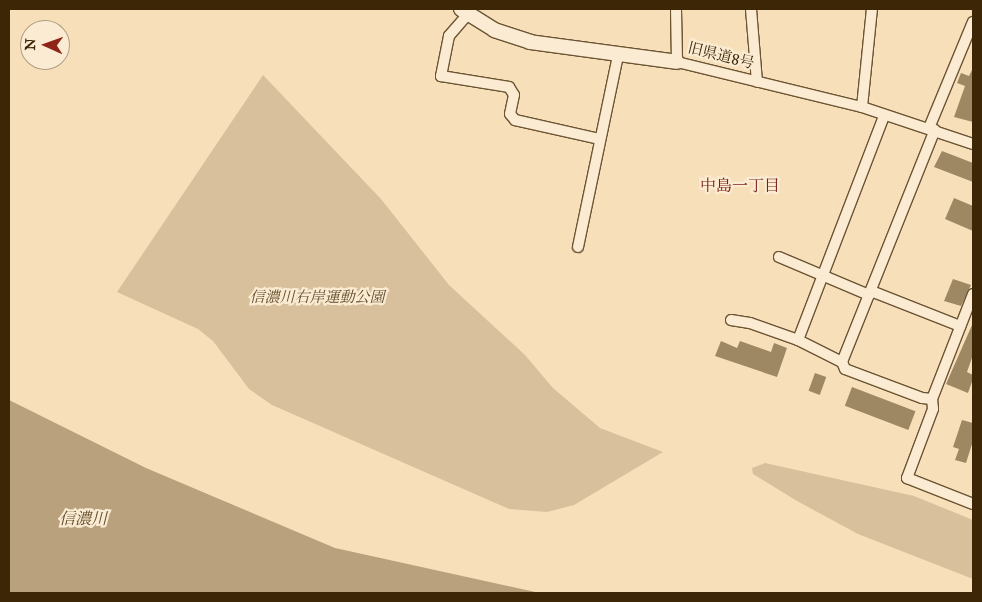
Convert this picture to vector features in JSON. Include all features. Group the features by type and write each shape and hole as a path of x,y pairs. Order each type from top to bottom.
{"street":[{"path":"676,9 677,62"},
{"path":"751,9 757,82"},
{"path":"862,107 872,9"},
{"path":"464,11 449,36 441,76 509,87 514,95 510,114 515,120 599,140"},
{"name":"旧県道8号","path":"464,11 494,30 530,42 677,62 862,107 884,116 932,129 973,144"},
{"path":"842,362 973,22"},
{"path":"578,247 618,55"},
{"path":"798,340 884,116"},
{"path":"779,257 822,276 960,326"},
{"path":"973,294 932,399 933,409 906,478 973,504"},
{"path":"731,320 750,323 798,340 842,362 846,370 922,398 932,399"}],"green space":[{"name":"信濃川右岸運動公園","path":"263,75 381,199 449,285 525,355 553,388 600,428 663,452 574,505 547,512 509,509 272,405 249,389 213,341 198,329 117,292"},
{"path":"765,463 914,496 973,520 973,579 858,534 797,501 753,474 752,468"}],"water":[{"name":"信濃川","path":"9,400 146,468 335,548 540,593 9,593"}],"building":[{"path":"973,68 973,122 954,117 965,86 957,83 961,73 969,76"},
{"path":"942,151 973,163 973,182 934,167"},
{"path":"954,198 973,206 973,231 945,219"},
{"path":"953,279 971,285 961,306 944,301"},
{"path":"972,325 973,355 967,372 973,375 973,379 968,393 946,384"},
{"path":"721,341 737,348 740,341 771,352 774,343 787,348 777,377 715,356"},
{"path":"815,373 826,377 820,395 809,391"},
{"path":"852,387 915,411 908,430 845,406"},
{"path":"962,420 973,423 973,441 966,463 955,460 959,449 953,447"}],"district":[{"name":"中島一丁目","path":"740,186"}]}
